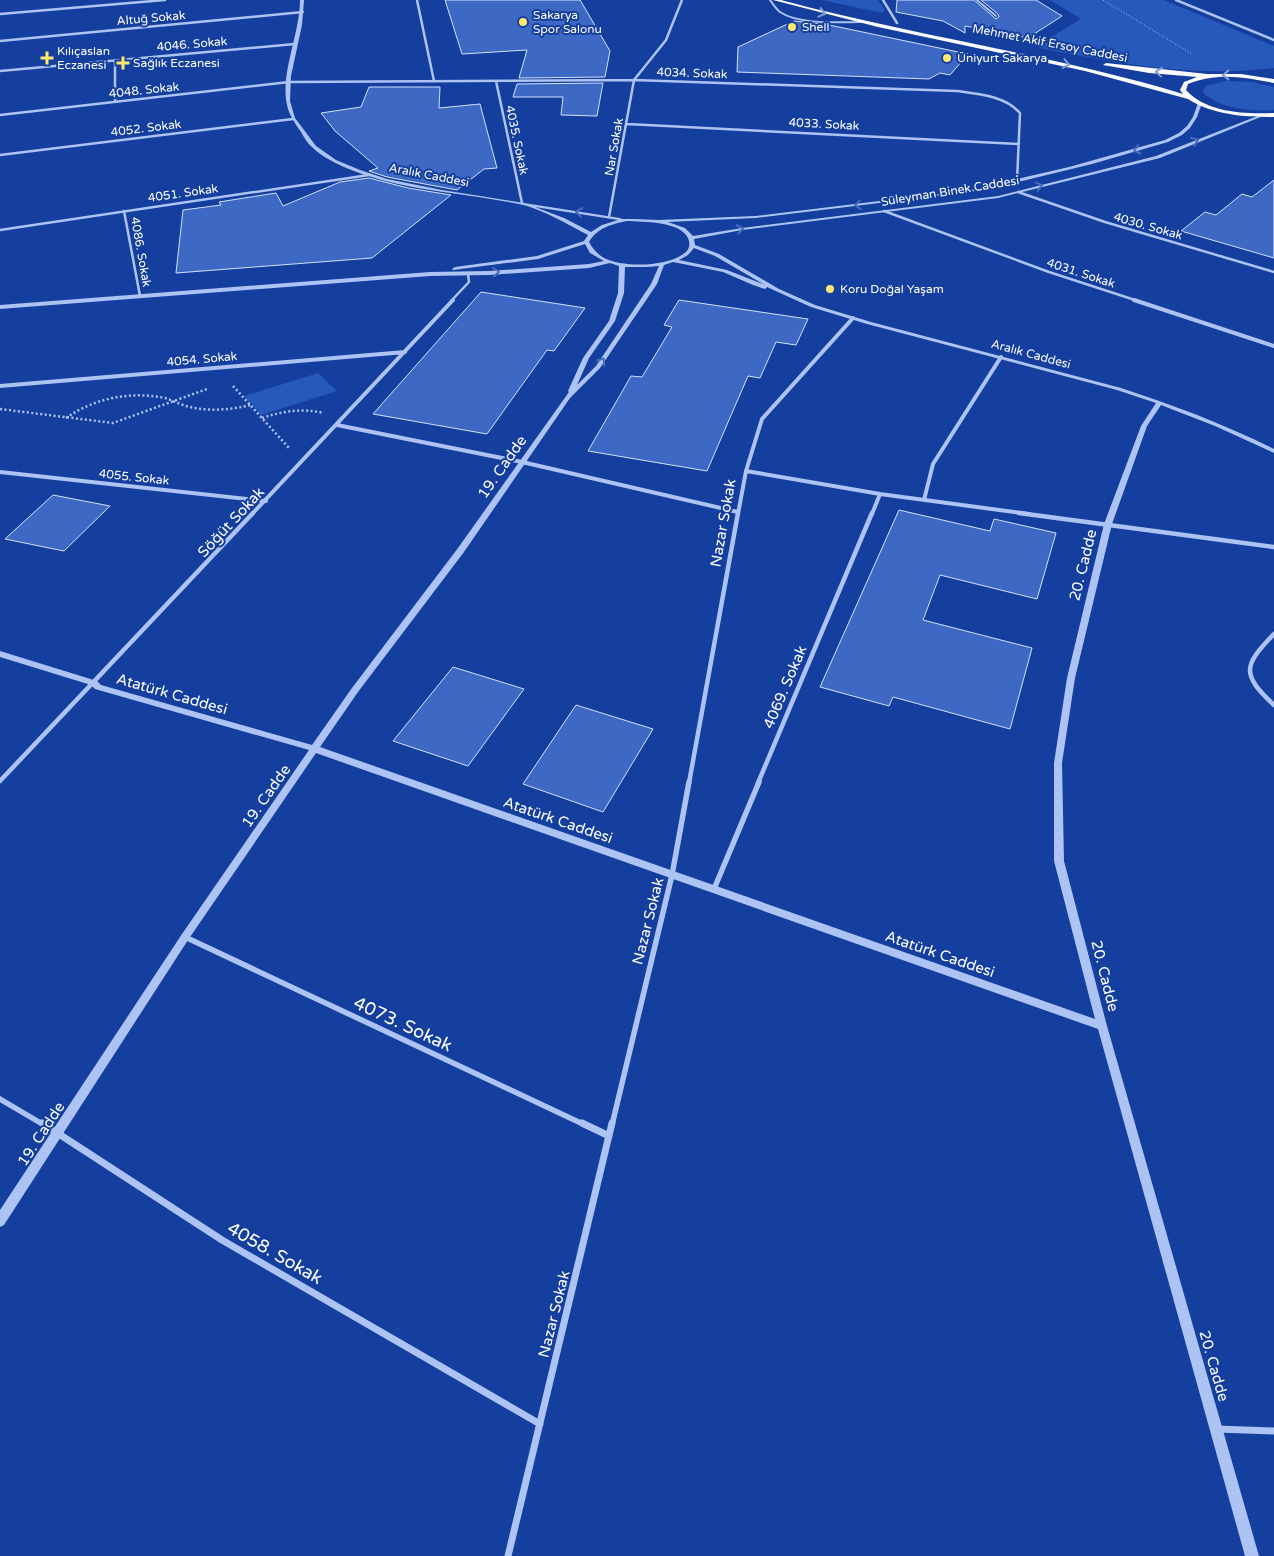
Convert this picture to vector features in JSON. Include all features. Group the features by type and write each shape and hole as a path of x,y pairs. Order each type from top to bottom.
{"main road":[{"name":"Mehmet Akif Ersoy Caddesi","path":"774,0 861,22 1122,77 1232,112 1273,116"},
{"path":"849,12 867,16"},
{"path":"887,20 906,24"},
{"name":"Mehmet Akif Ersoy Caddesi","path":"1100,64 1207,76"},
{"path":"1244,76 1266,72"},
{"path":"1188,97 1184,90 1186,83 1207,76 1244,76 1274,81"}],"street":[{"path":"0,14 165,0"},
{"name":"Aralık Caddesi","path":"302,0 303,12 295,44 288,102 293,119 314,146 351,169 369,175 416,187 522,203"},
{"path":"417,0 434,81"},
{"path":"634,80 666,40 682,0"},
{"path":"883,0 897,23"},
{"path":"977,0 996,16"},
{"path":"1176,0 1274,40"},
{"name":"Altuğ Sokak","path":"0,40 303,12"},
{"name":"4046. Sokak","path":"0,71 295,44"},
{"path":"115,60 115,102"},
{"name":"4034. Sokak","path":"289,82 634,80 972,92 992,96 1017,108 1020,113 1017,181"},
{"name":"Nar Sokak","path":"609,217 634,80"},
{"name":"4035. Sokak","path":"496,81 522,203"},
{"name":"4048. Sokak","path":"0,116 289,82"},
{"name":"Süleyman Binek Caddesi","path":"661,222 755,217 970,191 1017,181 1093,163 1158,144 1185,130 1196,118 1200,103"},
{"name":"Süleyman Binek Caddesi","path":"692,238 742,228 998,197 1158,157 1261,116"},
{"name":"4052. Sokak","path":"0,155 293,119"},
{"name":"4033. Sokak","path":"627,124 1019,144"},
{"name":"4051. Sokak","path":"0,230 369,175"},
{"name":"4030. Sokak","path":"1018,192 1104,222 1274,272"},
{"path":"522,203 627,220 661,222 681,228 692,238 693,246 688,253 674,260 662,264 644,266 610,262 588,250 586,242 590,234 598,228 627,220"},
{"path":"522,203 562,219 590,234"},
{"name":"4086. Sokak","path":"124,211 140,296"},
{"name":"4031. Sokak","path":"884,211 1050,272 1274,346"},
{"path":"430,274 538,257 586,242"},
{"name":"Aralık Caddesi","path":"693,246 717,255 777,290 813,306 1119,389 1160,402 1246,437 1274,451"},
{"name":"Aralık Caddesi","path":"674,260 702,265 726,272 754,284 777,290"},
{"path":"0,307 430,274 468,274 589,266 610,262"},
{"path":"568,397 586,358 612,321 621,293 622,264"},
{"path":"568,397 598,367 654,284 662,264"},
{"name":"Söğüt Sokak","path":"0,781 3,774 94,683 405,352 469,282 468,274"},
{"name":"Nazar Sokak","path":"508,1556 672,875 746,472 762,419 853,318"},
{"name":"4054. Sokak","path":"0,386 405,352"},
{"path":"924,500 933,464 1001,358"},
{"name":"19. Cadde","path":"0,1222 185,937 355,690 461,550 568,397"},
{"name":"20. Cadde","path":"1160,402 1144,426 1108,524 1071,678 1058,763 1059,861 1102,1026 1252,1556"},
{"path":"337,425 522,462 738,512"},
{"name":"4055. Sokak","path":"0,472 266,501"},
{"path":"746,472 880,494 1274,547"},
{"name":"4069. Sokak","path":"714,889 880,494"},
{"path":"1274,634 1252,659 1249,676 1254,686 1274,705"},
{"name":"Atatürk Caddesi","path":"0,654 94,683 98,687 315,749 1102,1026"},
{"name":"4073. Sokak","path":"185,937 609,1136"},
{"name":"4058. Sokak","path":"0,1099 23,1111 222,1240 540,1424"},
{"path":"1216,1429 1274,1431"}],"lane":[{"path":"770,0 781,12 794,16 824,22 861,22"}],"path":[{"path":"1104,0 1224,75"},
{"path":"230,382 293,452"},
{"path":"0,409 113,423 215,386"},
{"path":"66,418 87,406 127,396 151,396 197,409 219,410 251,405"},
{"path":"262,418 296,410 312,410 329,414"}],"shaded area":[{"path":"822,0 878,0 885,10 882,13"},
{"path":"1050,0 1164,0 1274,46 1274,68 1244,71 1185,70 1127,64 1039,48 1046,40 1081,19"},
{"path":"1225,81 1252,82 1274,87 1274,110 1256,110 1228,106 1204,94 1203,90 1206,86"},
{"path":"318,373 337,391 261,415 244,396"}],"building":[{"name":"Sakarya Spor Salonu","path":"445,0 580,0 610,51 605,77 519,78 527,50 462,54"},
{"path":"897,0 974,0 996,19 999,17 998,14 981,0 1036,0 1062,16 1028,38 965,26 965,33 943,21 896,12"},
{"path":"794,21 829,25 968,54 950,75 940,73 929,79 737,72 738,47"},
{"path":"603,83 597,116 561,115 563,97 513,97 517,84"},
{"path":"369,87 440,87 439,108 480,104 497,168 484,169 457,190 387,177 369,171 378,168 335,131 321,113 361,107"},
{"path":"369,178 408,188 451,195 372,258 176,273 183,210 221,205 219,202 276,193 283,206 340,182"},
{"path":"1274,180 1274,258 1181,231 1205,212 1216,215 1242,194 1252,197"},
{"path":"481,292 585,308 554,351 547,350 487,434 373,414"},
{"path":"679,300 808,319 796,345 776,342 760,378 748,376 707,471 588,451 631,376 642,377 672,327 664,325"},
{"path":"53,495 110,506 64,551 5,539"},
{"path":"899,510 990,531 994,519 1056,533 1037,599 940,575 923,620 1032,648 1010,729 893,697 889,706 820,687"},
{"path":"453,667 524,689 468,766 393,741"},
{"path":"576,705 653,729 603,812 523,784"}],"place":[{"name":"Sakarya Spor Salonu","path":"523,22"},
{"name":"Shell","path":"792,27"},
{"name":"Kılıçaslan Eczanesi","path":"47,58"},
{"name":"Üniyurt Sakarya","path":"947,58"},
{"name":"Sağlık Eczanesi","path":"123,63"},
{"name":"Koru Doğal Yaşam","path":"830,289"}]}
